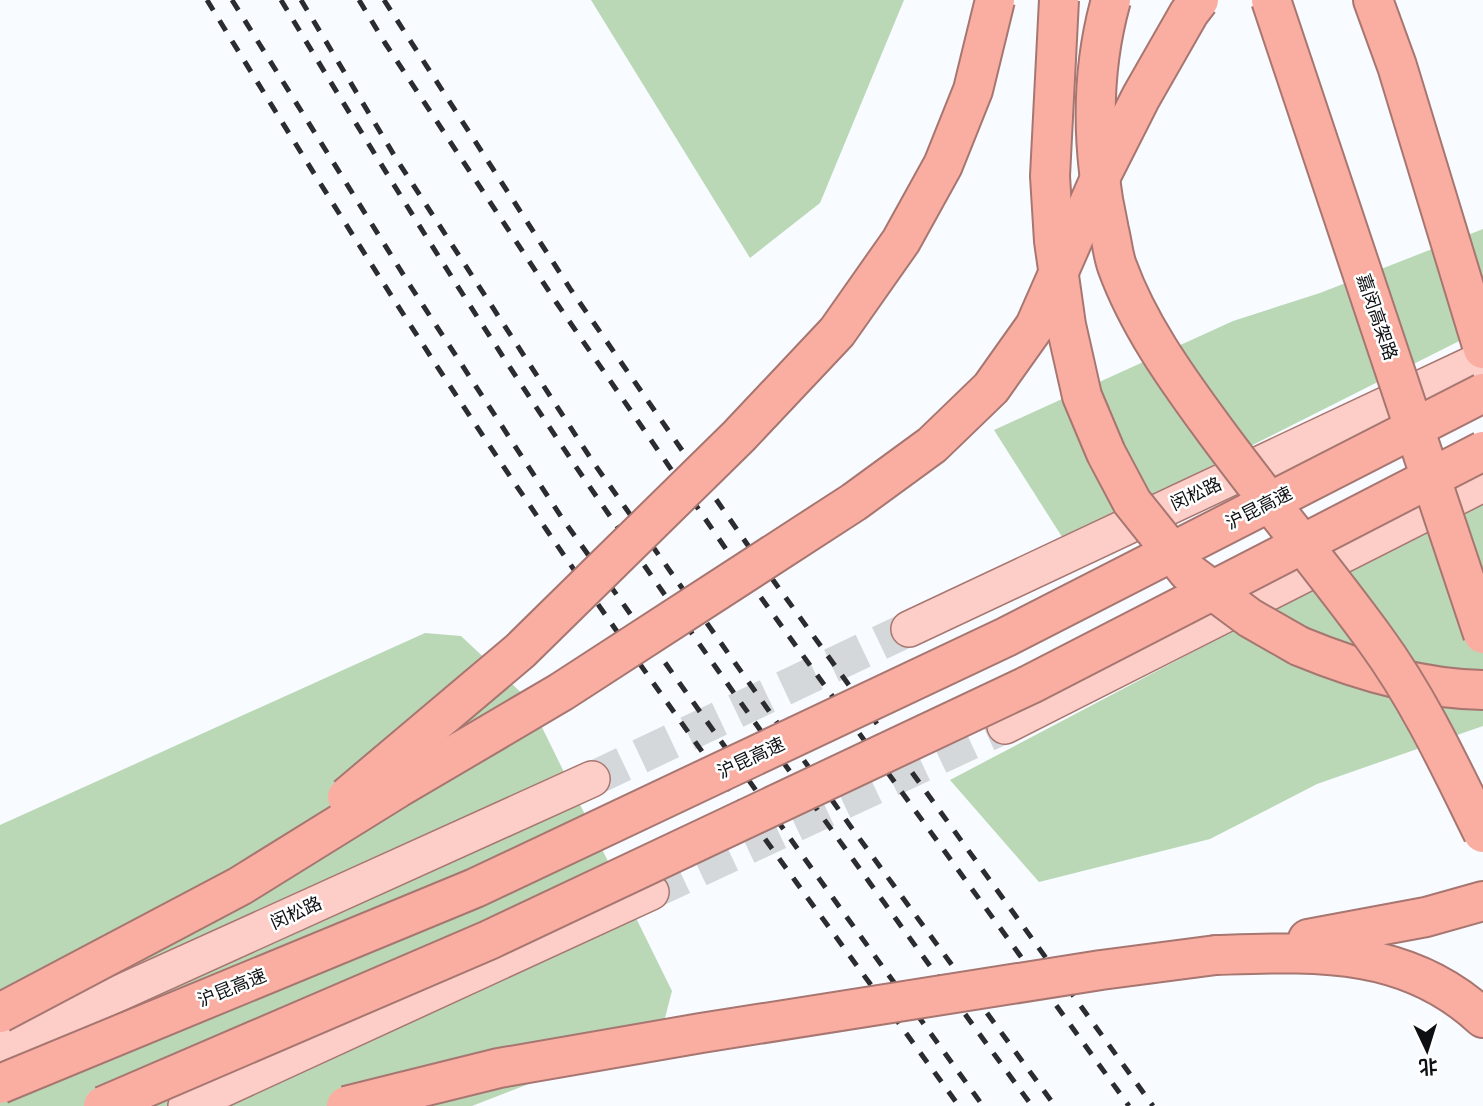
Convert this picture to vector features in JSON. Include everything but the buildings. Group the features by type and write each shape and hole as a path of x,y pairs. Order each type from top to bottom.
{"highway":[{"path":"240,886 520,651 719,456 837,332 901,241 943,165 973,90 995,0"},
{"path":"1059,0 1051,176 1054,241 1064,313 1082,396 1106,453 1132,502 1188,572 1250,618 1299,646 1342,664 1394,677 1462,690 1483,690"},
{"path":"1111,0 1096,81 1096,130 1103,204 1117,265 1146,328 1186,392 1259,491 1369,631 1417,702 1483,833"},
{"path":"0,1013 240,886 409,781 562,692 854,502 932,445 991,388 1035,326 1101,176 1135,108 1199,0"},
{"name":"嘉闵高架路","path":"1271,0 1483,634"},
{"path":"1374,0 1397,65 1483,349"},
{"name":"沪昆高速","path":"0,1084 488,882 1006,637 1483,393"},
{"path":"103,1106 489,940 1031,684 1483,451"},
{"path":"346,1106 499,1068 1101,970 1216,955 1426,917 1483,901"},
{"path":"1216,955 1304,953 1361,957 1414,974 1463,999 1483,1018"}],"main road":[{"name":"闵松路","path":"909,629 1483,359"},
{"path":"1005,726 1483,484"},
{"name":"闵松路","path":"0,1047 592,779"},
{"path":"186,1106 651,891"}],"green space":[{"path":"591,0 904,0 820,203 750,258"},
{"path":"1483,229 1483,329 1064,540 994,430 1233,321 1320,293"},
{"path":"1483,499 1483,726 1317,784 1210,839 1039,882 950,780"},
{"path":"425,633 461,636 528,699 672,991 661,1033 472,1106 0,1106 0,825"}],"tunnel":[{"path":"592,779 909,629"},
{"path":"651,892 1005,726"}],"railway":[{"path":"207,0 374,269 504,467 700,749 959,1106"},
{"path":"232,0 411,287 562,518 983,1106"},
{"path":"281,0 429,240 583,477 805,793 1032,1106"},
{"path":"301,0 397,160 593,462 851,827 1055,1106"},
{"path":"359,0 556,302 728,552 1129,1106"},
{"path":"384,0 571,290 747,544 1153,1106"}]}
